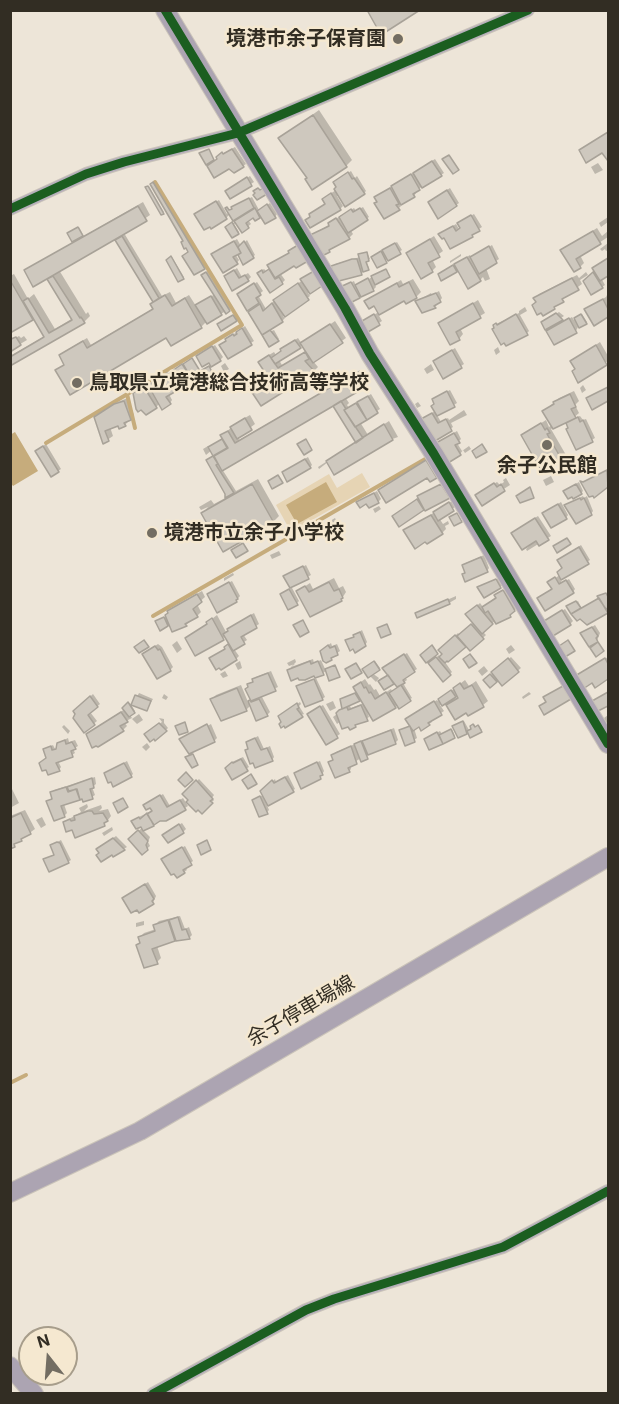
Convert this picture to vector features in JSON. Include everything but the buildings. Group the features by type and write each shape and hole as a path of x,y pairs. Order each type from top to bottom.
{"street":[{"path":"165,10 345,308 370,354 434,454 609,744"},
{"path":"10,208 86,174 238,133 528,10"},
{"name":"余子停車場線","path":"10,1193 140,1131 609,856"},
{"path":"153,1394 306,1311 346,1296 504,1247 609,1191"},
{"path":"10,1366 34,1394"}],"shaded area":[{"path":"15,432 38,471 13,486 10,482 10,435"},
{"path":"362,473 370,487 291,532 276,505 329,474 337,488"},
{"path":"326,482 337,502 297,524 286,505"}],"waterway":[{"path":"46,443 242,325 155,182"},
{"path":"127,394 135,428"},
{"path":"153,616 427,458"},
{"path":"10,1083 26,1075"}],"cycle path":[{"path":"165,10 345,308 370,354 434,454 608,744"},
{"path":"10,209 86,174 238,133 528,10"},
{"path":"153,1394 306,1310 334,1299 503,1247 608,1191"}],"place":[{"name":"境港市余子保育園","path":"398,39"},
{"name":"鳥取県立境港総合技術高等学校","path":"77,383"},
{"name":"余子公民館","path":"547,445"},
{"name":"境港市立余子小学校","path":"152,533"}]}
